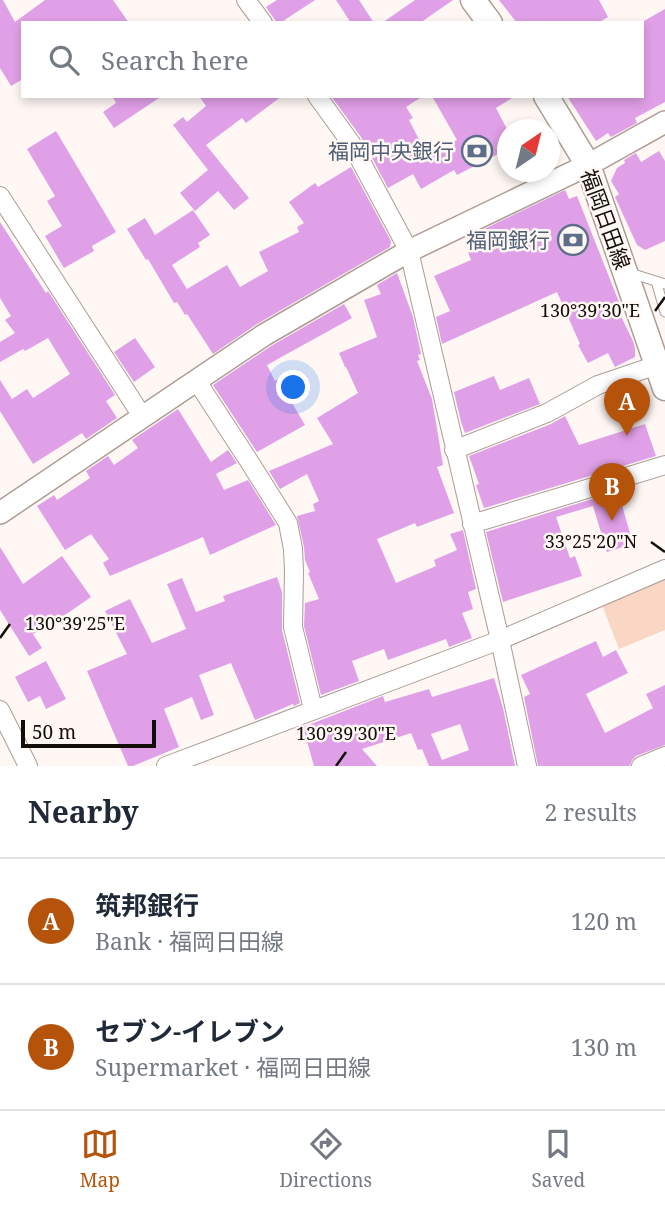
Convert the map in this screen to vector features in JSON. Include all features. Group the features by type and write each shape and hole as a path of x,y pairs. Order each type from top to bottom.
{"main road":[{"path":"473,0 489,21"},
{"name":"福岡日田線","path":"547,98 587,165 665,388"}],"street":[{"path":"246,0 262,21"},
{"path":"318,98 351,143 409,251 527,766"},
{"path":"0,513 264,335 409,251 587,165 665,122"},
{"path":"0,196 142,416"},
{"path":"454,450 547,414 598,385 657,365"},
{"path":"196,380 288,523 293,549 293,627 313,709"},
{"path":"472,524 665,465"},
{"path":"168,766 500,640 665,569"},
{"path":"0,710 28,766"},
{"path":"641,766 665,756"}],"lane":[{"path":"625,272 660,282 665,312"}],"shaded area":[{"path":"665,578 665,630 619,649 602,605"}],"building":[{"path":"0,0 3,0 15,22 45,0 113,0 128,21 21,21 21,80 11,86 0,68"},
{"path":"277,0 315,0 283,21 276,21 266,7"},
{"path":"336,0 359,0 373,21 350,21"},
{"path":"415,0 453,0 423,21 385,21"},
{"path":"499,0 599,0 608,17 601,21 515,21"},
{"path":"665,9 665,102 635,118 637,123 611,137 608,133 596,141 568,98 644,98 644,21"},
{"path":"113,98 159,98 114,128 103,112 116,103"},
{"path":"200,98 279,98 246,123 242,118 206,145 249,198 234,210 218,191 195,211 180,193 208,170 173,125 183,117 187,122 206,106"},
{"path":"332,98 420,98 406,107 413,118 409,120 427,155 457,140 433,98 512,98 496,108 502,119 497,119 497,155 457,175 454,170 421,189 413,174 388,188 361,137"},
{"path":"56,131 116,232 92,246 94,251 64,268 45,236 62,226 47,201 55,196 27,149"},
{"path":"659,151 665,161 665,241 645,250 637,245 615,197 619,194 611,181 617,168 625,163 624,160 636,153 641,162"},
{"path":"351,167 391,241 390,247 257,324 213,354 187,314 185,315 177,302 174,303 127,229 145,218 155,235 193,210 210,235 198,243 200,247 172,265 187,289 227,265 240,287 268,271 259,252 299,232 297,227 304,223 289,202 315,183 318,187"},
{"path":"565,190 569,199 577,196 619,302 615,304 633,341 635,357 615,367 608,353 588,363 557,292 442,344 436,317 450,311 434,276 471,260 468,252 477,248 472,235"},
{"path":"0,222 115,395 106,401 117,418 86,439 82,433 33,464 0,411 0,380 12,399 27,389 33,398 70,374 48,338 0,362 0,342 15,333 5,320 11,316 0,298"},
{"path":"397,273 413,317 421,354 418,355 420,360 417,361 432,399 443,465 437,467 454,513 417,527 415,523 377,539 396,583 436,566 434,560 457,550 450,534 463,530 476,589 468,592 473,609 462,613 472,638 449,647 446,639 388,660 384,649 352,661 359,681 321,695 304,626 305,603 319,599 308,573 310,572 305,560 297,516 315,511 313,504 319,501 307,474 280,489 269,471 333,444 317,418 358,393 339,353 377,337 364,300 381,294 377,285"},
{"path":"344,304 352,318 267,365 305,425 257,452 213,385 271,346"},
{"path":"135,338 155,367 134,382 114,352"},
{"path":"494,376 500,390 529,378 540,404 465,433 454,392"},
{"path":"178,409 211,462 228,450 237,463 216,474 224,490 248,480 276,525 210,555 203,537 110,576 103,563 109,559 91,534 65,550 37,506 54,495 57,500 90,478 86,471 108,456 114,465 138,448 132,440"},
{"path":"565,416 579,445 645,424 656,456 484,508 469,456"},
{"path":"618,491 633,544 607,552 593,506 556,517 570,558 575,556 582,576 503,602 486,532"},
{"path":"0,547 23,584 62,556 91,597 33,634 42,648 29,656 0,610"},
{"path":"277,577 282,592 282,630 300,703 255,720 231,663 199,675 214,715 201,720 192,697 164,709 179,747 128,766 87,671 127,654 105,611 130,599 152,643 186,629 167,584 182,578 196,612 225,601 223,596"},
{"path":"596,641 603,657 616,650 628,673 586,694 605,733 653,708 646,694 665,685 665,745 636,756 630,766 538,766 524,697 530,694 521,675"},
{"path":"46,661 66,699 46,709 40,696 28,702 15,677"},
{"path":"494,678 515,766 429,766 411,733 362,749 377,766 314,766 303,727 383,696 385,702 429,689 432,697","holes":["460,724 469,750 442,760 431,734"]}],"place":[{"name":"福岡中央銀行","path":"477,151"},
{"name":"福岡銀行","path":"573,240"},
{"name":"筑邦銀行","path":"627,436"},
{"name":"セブン-イレブン","path":"612,521"}]}
